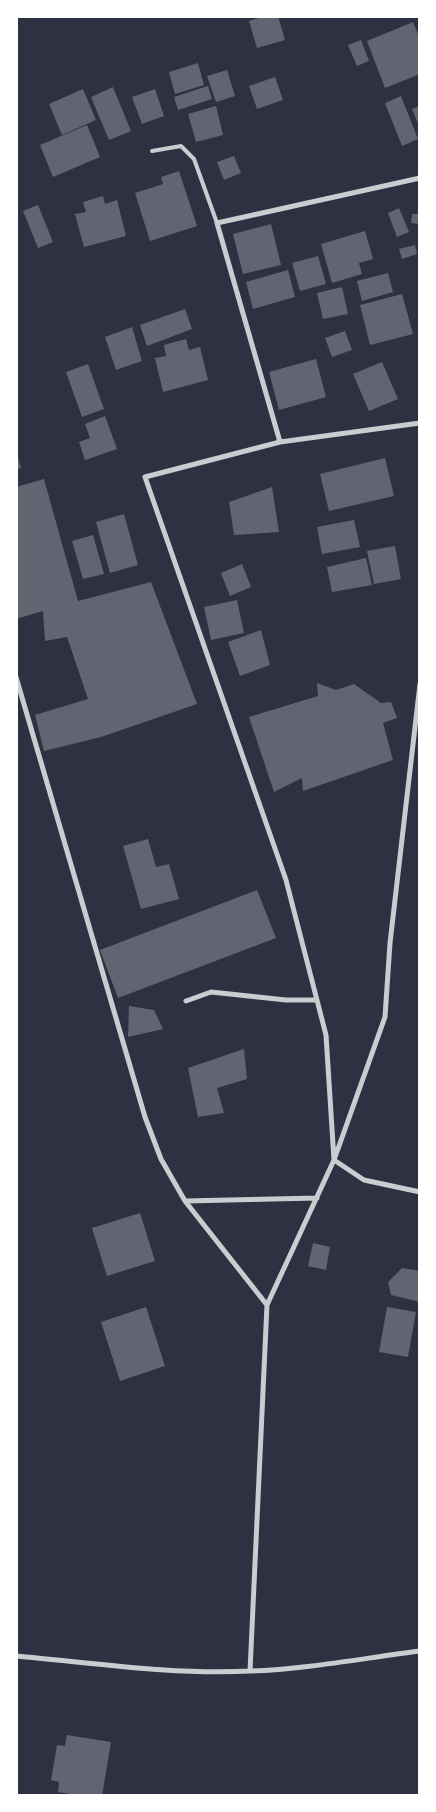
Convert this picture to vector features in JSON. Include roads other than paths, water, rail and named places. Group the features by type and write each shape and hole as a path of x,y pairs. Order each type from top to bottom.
{"street":[{"path":"280,442 217,223 420,178"},
{"path":"334,1160 326,1035 286,880 145,477 280,442 420,423"},
{"path":"16,677 145,1117 161,1159 185,1201 267,1305"},
{"path":"250,1671 267,1305 334,1160 385,1017 390,942 420,684"},
{"path":"186,1001 211,992 286,1000 317,1000"},
{"path":"334,1160 364,1180 420,1192"},
{"path":"185,1201 316,1198"},
{"path":"16,1656 173,1670 250,1671 306,1666 420,1651"}],"lane":[{"path":"152,152 181,146 194,159 217,223"}]}
